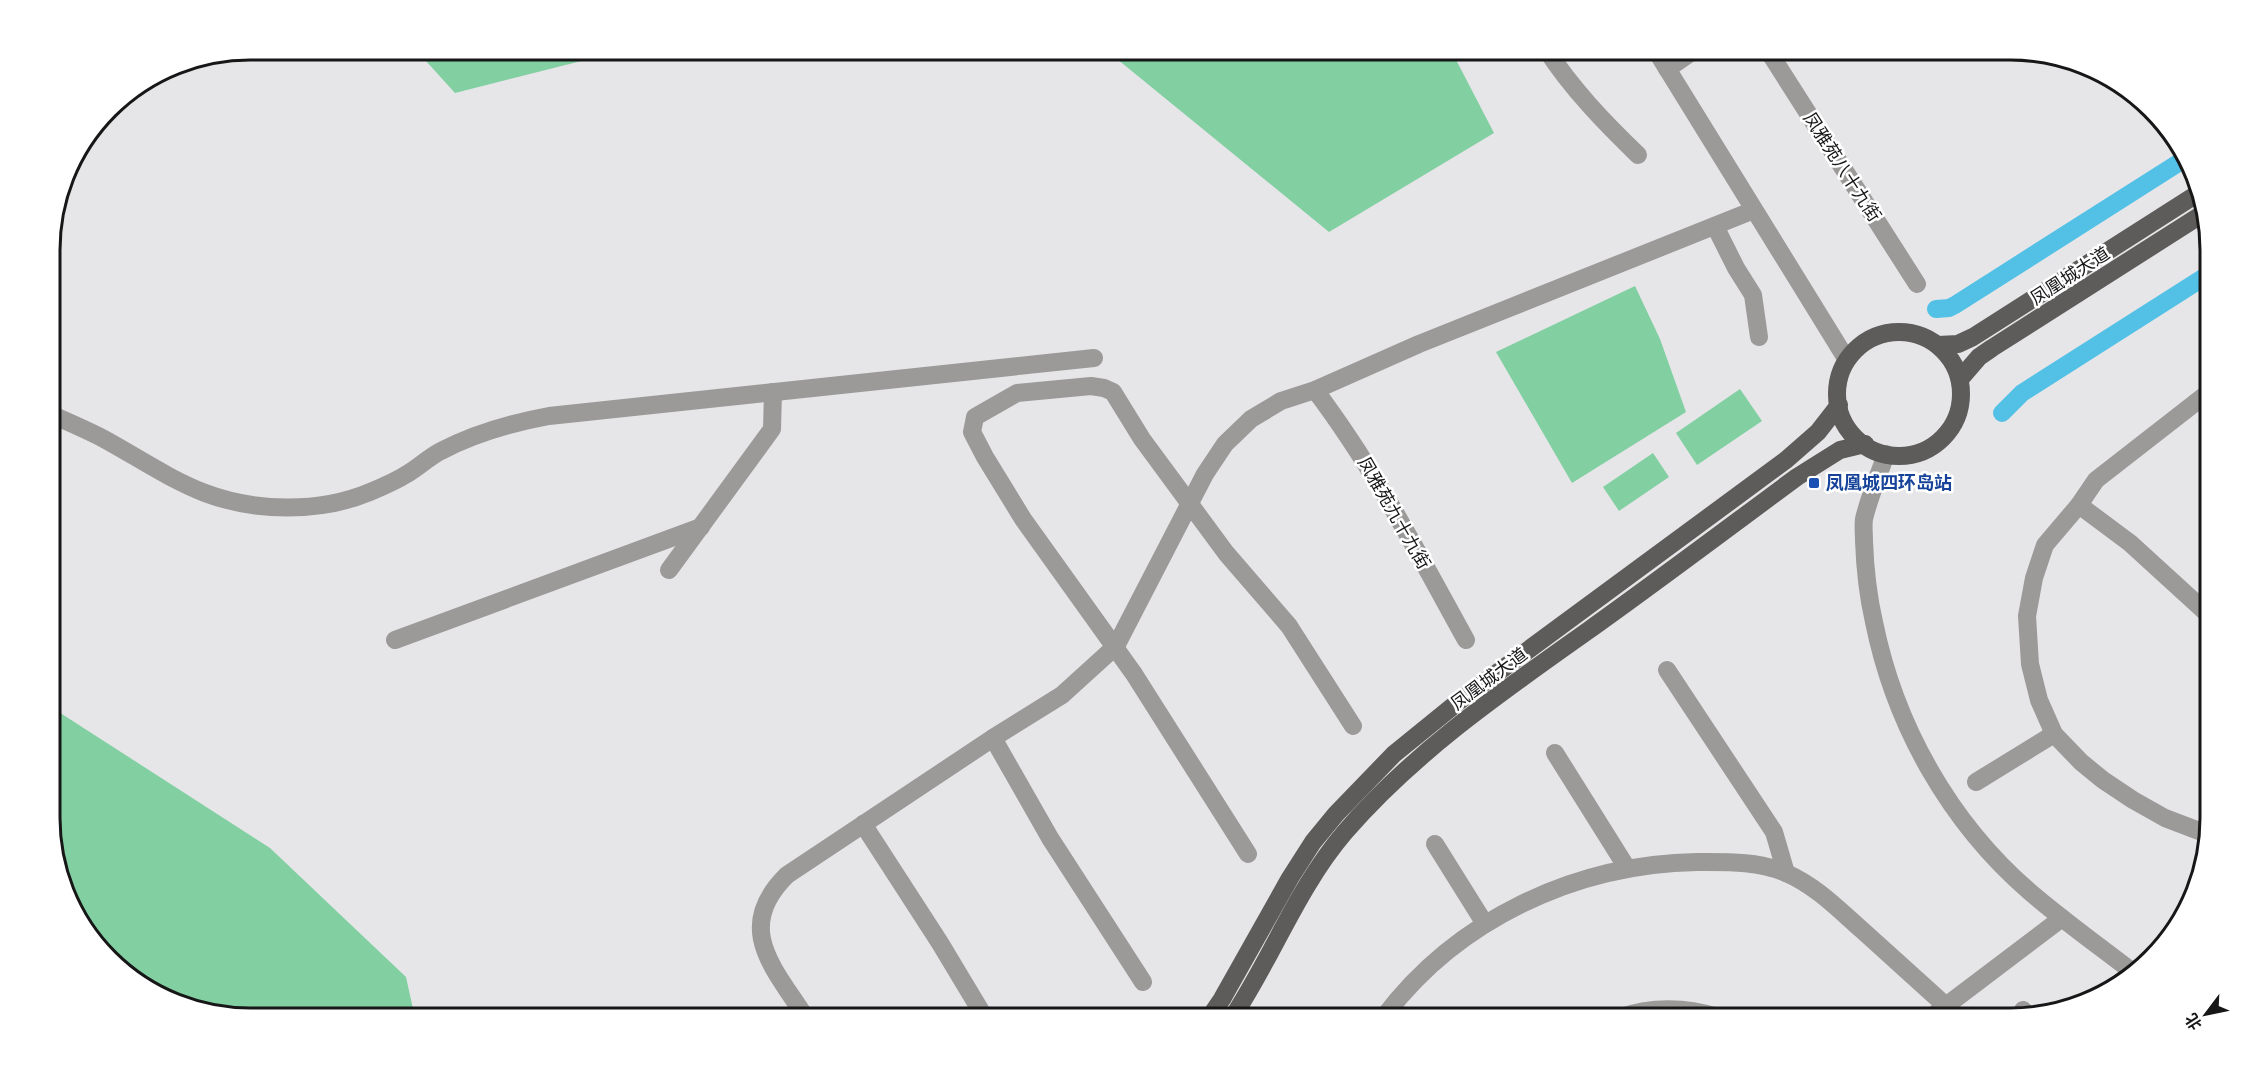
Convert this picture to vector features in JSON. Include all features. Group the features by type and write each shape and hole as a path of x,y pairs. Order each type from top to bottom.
{"main road":[{"name":"凤凰城大道","path":"1938,345 1958,344 1973,337 2193,197"},
{"name":"凤凰城大道","path":"1960,380 1979,357 1992,348 2197,218"},
{"path":"1899,331 1920,334 1938,345 1955,366 1960,380 1962,400 1956,421 1944,438 1927,450 1907,456 1886,454 1864,444 1855,437 1847,428 1842,417 1838,389 1840,374 1847,360 1861,344 1879,334 1899,331"},
{"name":"凤凰城大道","path":"1215,1008 1313,842 1394,754 1481,684 1786,460 1818,432 1839,405"},
{"name":"凤凰城大道","path":"1238,1008 1314,873 1344,833 1406,771 1503,691 1797,477 1840,450 1864,444"}],"street":[{"path":"1553,60 1595,113 1638,155"},
{"path":"1661,60 1847,360"},
{"path":"1666,69 1680,60"},
{"name":"凤雅苑八十九街","path":"1773,60 1917,284"},
{"path":"800,1008 764,950 760,930 762,908 772,890 787,875 993,738 1062,695 1116,646 1205,474 1225,444 1251,419 1281,401 1315,390 1419,344 1754,210"},
{"path":"1714,226 1753,295 1759,337"},
{"path":"60,419 102,438 168,476 206,494 246,504 287,507 328,504 368,493 405,475 439,452 474,435 511,423 549,416 1094,358"},
{"path":"1248,854 1116,646 1023,519 972,432 975,417 1017,393 1091,386 1113,392 1142,439 1226,553 1288,626 1353,726"},
{"name":"凤雅苑九十九街","path":"1315,390 1343,427 1378,484 1466,640"},
{"path":"669,570 772,429 773,392"},
{"path":"2200,399 2096,480 2079,505 2045,545 2034,578 2027,616 2030,664 2038,700 2054,734 2080,762 2103,780 2165,818 2200,831"},
{"path":"1886,454 1864,520 1865,562 1870,604 1878,645 1890,685 1924,762 1971,831 2014,877 2062,918 2127,968"},
{"path":"2079,505 2130,543 2200,607"},
{"path":"395,640 701,528"},
{"path":"1667,670 1774,832 1786,873"},
{"path":"1976,782 2054,734"},
{"path":"993,738 1062,857 1143,982"},
{"path":"1555,753 1627,868"},
{"path":"863,824 940,942 979,1008"},
{"path":"1435,844 1485,924"},
{"path":"1391,1008 1438,959 1485,924 1530,899 1568,884 1627,868 1671,862 1751,863 1786,873 1817,890 1946,1006"},
{"path":"1943,1008 2062,918"}],"green space":[{"path":"425,60 585,60 455,93"},
{"path":"1118,60 1456,60 1494,133 1329,232"},
{"path":"1635,286 1660,339 1686,412 1572,483 1496,352"},
{"path":"1740,389 1762,421 1697,465 1676,433"},
{"path":"1653,453 1669,477 1619,511 1603,487"},
{"path":"60,713 270,848 406,977 413,1008 250,1008 213,1004 177,994 134,969 99,934 85,913 66,867 60,818"}],"waterway":[{"path":"1936,309 1955,305 2179,163"},
{"path":"2002,413 2022,393 2200,280"}],"place":[{"name":"凤凰城四环岛站","path":"1814,483"}]}
